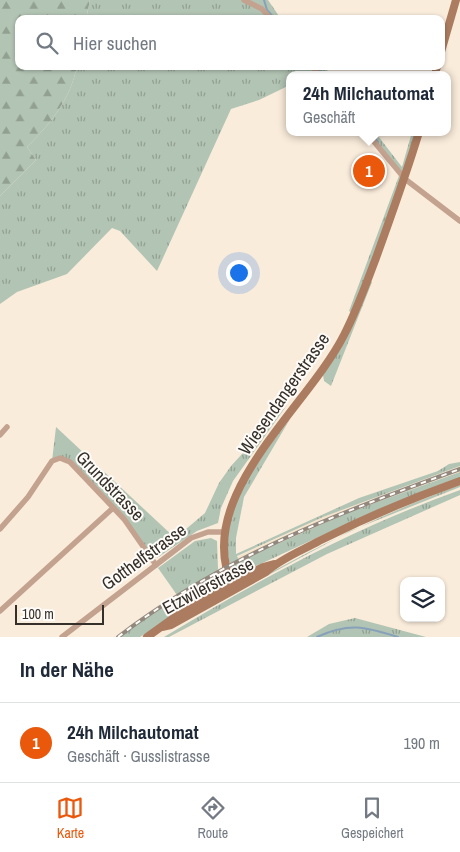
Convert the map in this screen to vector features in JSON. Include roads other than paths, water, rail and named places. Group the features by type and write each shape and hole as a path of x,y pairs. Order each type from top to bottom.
{"main road":[{"path":"445,38 456,0"},
{"name":"Wiesendangerstrasse","path":"233,586 224,556 225,532 231,505 242,480 318,378 344,335 405,179 418,136"},
{"name":"Etzwilerstrasse","path":"147,637 162,627 171,625 233,586 266,572 275,564 365,519 460,481"}],"street":[{"path":"244,0 262,9 267,15"},
{"path":"369,136 405,179 460,221"},
{"path":"0,435 7,427"},
{"name":"Grundstrasse","path":"0,528 28,497 50,463 57,458 70,462 113,508 131,528 156,565"},
{"path":"0,611 113,508"},
{"name":"Gotthelfstrasse","path":"62,637 196,535 208,532 225,532"}],"waterway":[{"path":"264,0 267,10 271,15"},
{"path":"373,136 378,142"},
{"path":"317,637 339,629 348,628 367,629 398,637"}],"railway":[{"path":"118,637 159,608 240,560 325,521 460,469"}],"place":[{"name":"24h Milchautomat","path":"369,171"}]}
